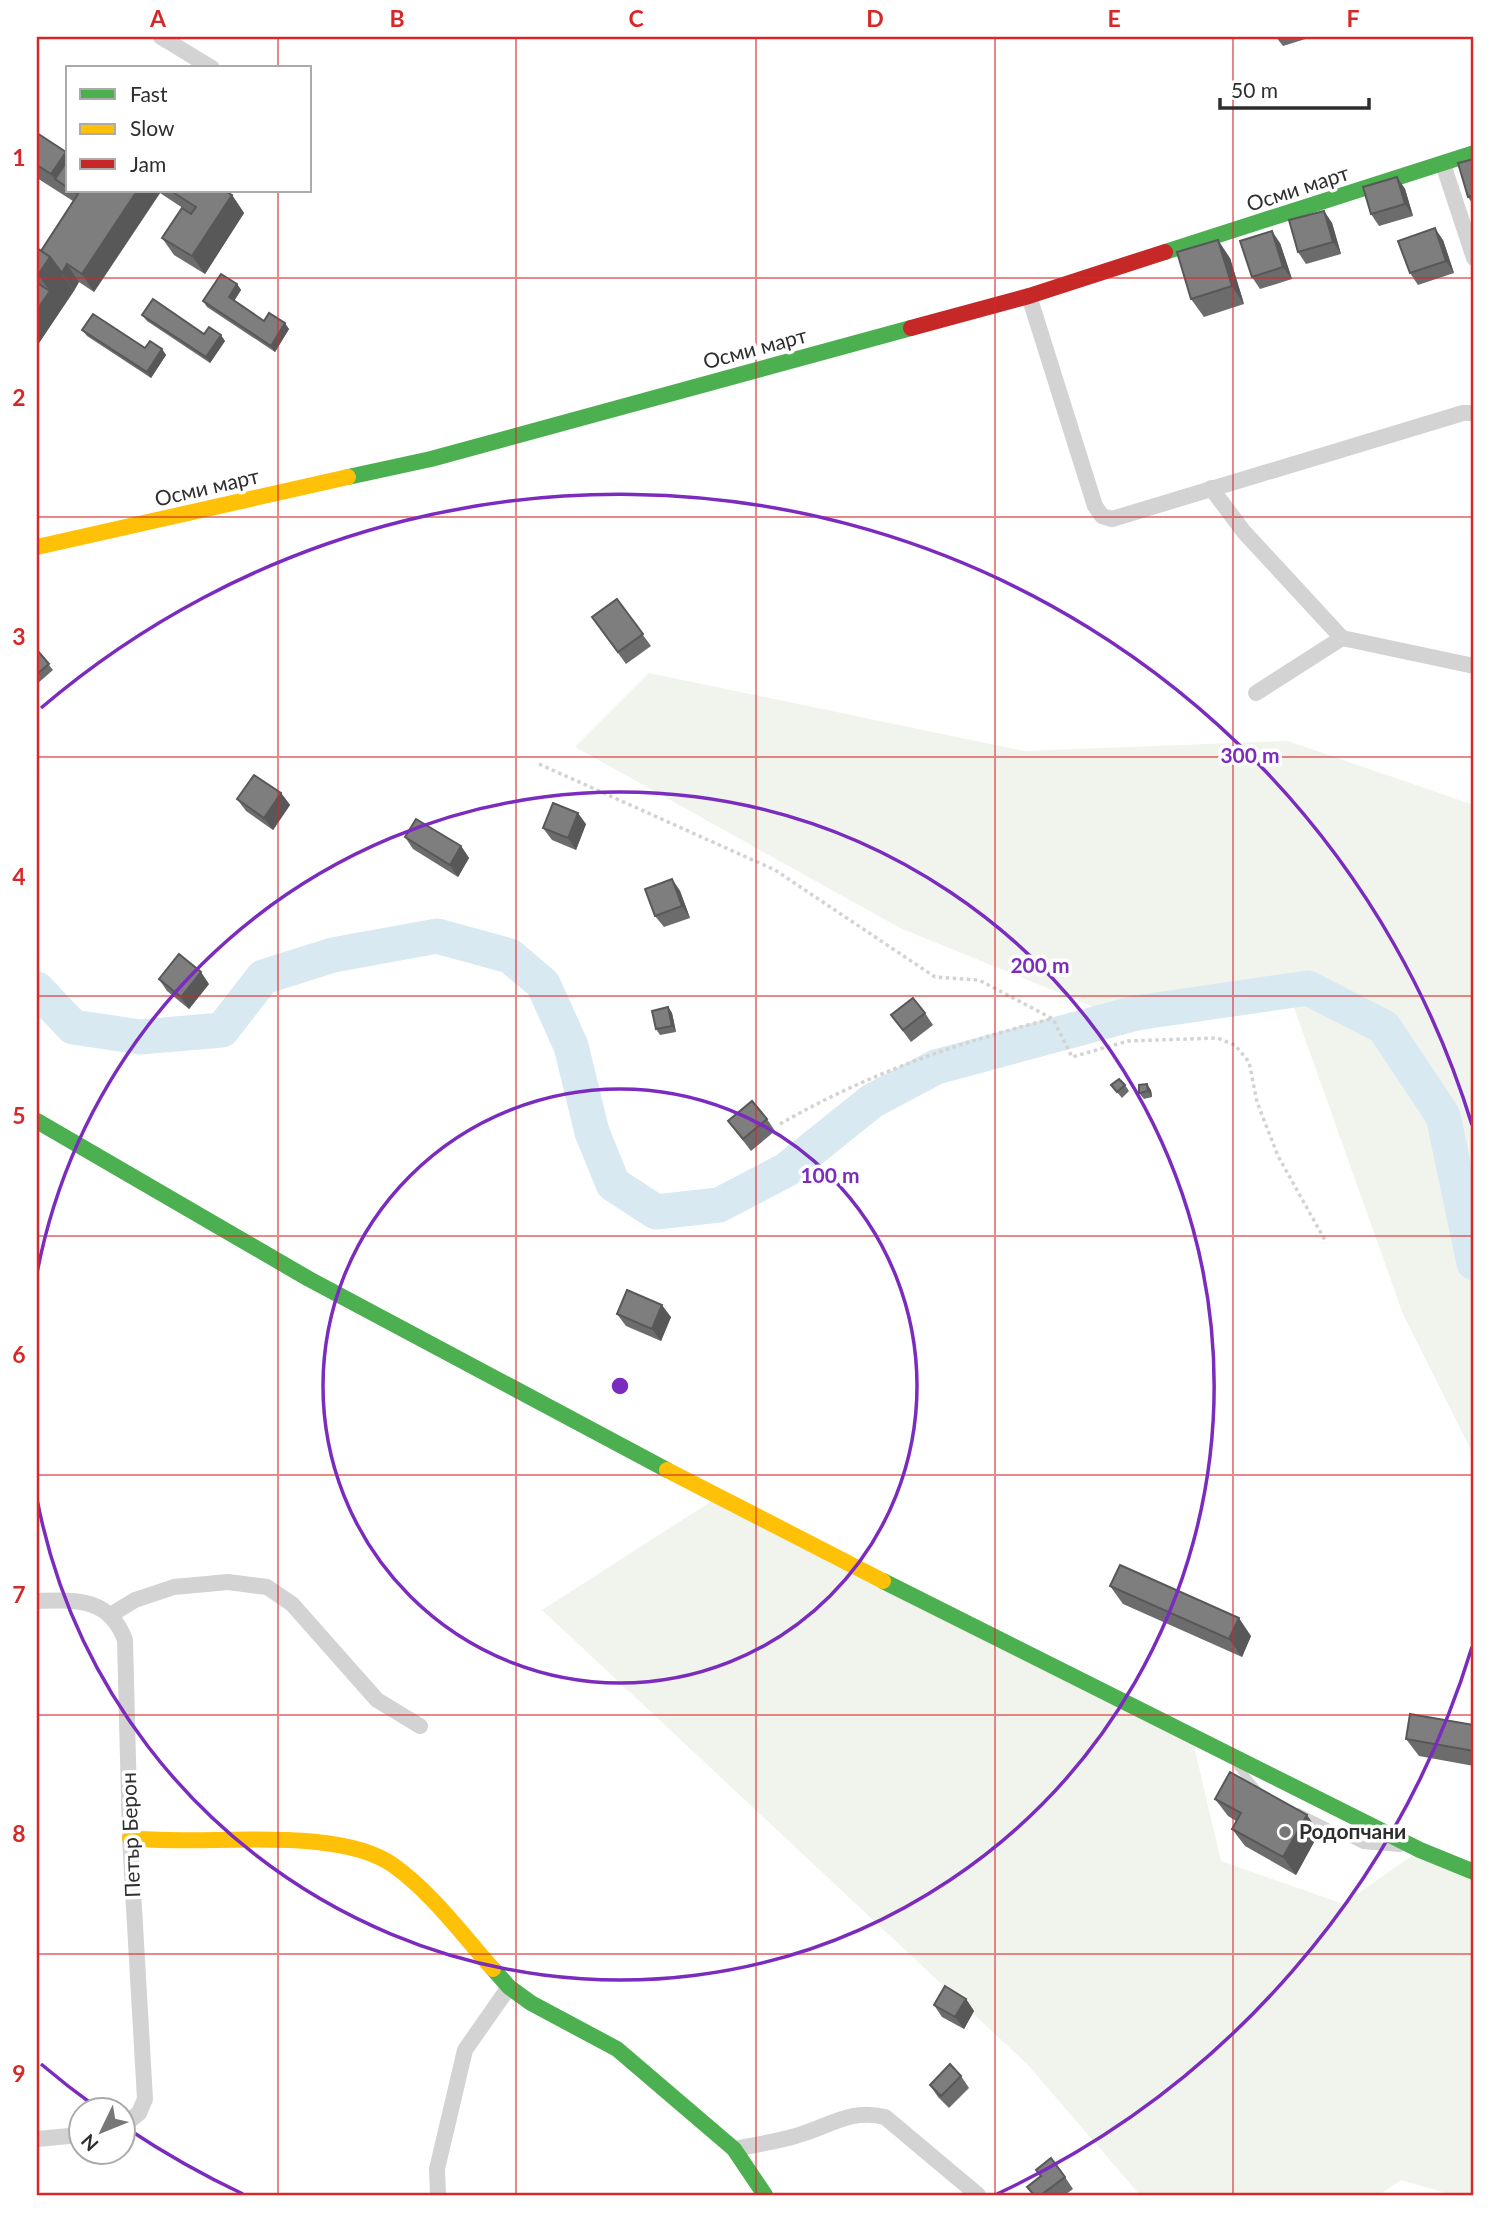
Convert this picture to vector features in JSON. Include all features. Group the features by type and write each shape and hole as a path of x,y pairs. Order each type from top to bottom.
{"street":[{"path":"161,37 209,66"},
{"name":"Осми март","path":"37,547 431,459 1029,296 1474,153"},
{"path":"1443,164 1474,258"},
{"path":"1029,296 1095,506 1102,516 1112,519 1463,413 1474,413"},
{"path":"1211,488 1244,532 1342,638 1474,666"},
{"path":"1256,693 1342,638"},
{"path":"37,1121 309,1279 771,1525 1225,1750 1420,1850 1474,1872"},
{"path":"37,1601 87,1603 112,1615 135,1600 174,1587 228,1582 267,1587 292,1604 377,1700 420,1726"},
{"name":"Петър Берон","path":"112,1615 125,1640 130,1838 145,2099 136,2115"},
{"path":"130,1838 163,1842 304,1841 349,1848 390,1863 420,1886 509,1987 531,2003 617,2049 734,2149 765,2195"},
{"path":"438,2195 437,2169 465,2050 509,1987"},
{"path":"734,2149 804,2133 846,2116 870,2113 886,2117 978,2195"},
{"path":"37,2139 66,2136"}],"lane":[{"path":"1225,1750 1257,1791 1269,1797"},
{"path":"1292,1809 1363,1845 1420,1850"}],"path":[{"path":"539,764 775,870 934,977 979,980 1053,1019 1072,1057 1128,1041 1217,1038 1235,1045 1250,1062 1258,1102 1278,1156 1326,1242"},
{"path":"780,1124 829,1096 909,1063 983,1037 1053,1019"}],"shaded area":[{"path":"649,673 1024,751 1288,741 1474,805 1474,1456 1403,1314 1288,991 1099,1009 900,928 575,747"},
{"path":"718,1497 1191,1733 1221,1861 1343,1904 1420,1850 1474,1876 1474,2195 1453,2195 1401,2180 1379,2195 1140,2195 1027,2064 542,1610"}],"building":[{"path":"37,133 66,152 51,174 37,165"},
{"path":"1474,159 1474,195 1468,197 1458,163"},
{"path":"66,163 66,187 55,179"},
{"path":"1397,177 1405,204 1371,214 1363,187"},
{"path":"75,192 136,192 82,274 67,264 62,273 50,257 41,251 78,194"},
{"path":"173,192 227,192 232,195 192,256 162,238 182,208 191,214 196,207"},
{"path":"1324,211 1333,242 1298,252 1289,220"},
{"path":"1435,228 1446,261 1410,273 1398,241"},
{"path":"1272,231 1283,267 1252,277 1240,241"},
{"path":"1218,240 1232,286 1191,299 1177,252"},
{"path":"37,248 50,257 38,275 37,274"},
{"path":"221,274 237,284 229,297 264,321 269,313 285,323 271,346 203,301"},
{"path":"37,283 50,291 37,310"},
{"path":"153,299 204,334 209,327 221,335 206,357 142,315"},
{"path":"93,314 145,348 150,341 162,349 147,372 82,330"},
{"path":"617,599 643,634 618,652 592,617"},
{"path":"37,650 49,664 37,674"},
{"path":"254,775 281,793 264,818 237,799"},
{"path":"553,803 578,813 568,838 543,828"},
{"path":"416,819 461,846 450,865 405,837"},
{"path":"672,879 682,906 655,916 645,889"},
{"path":"179,954 201,972 181,997 159,979"},
{"path":"913,998 925,1013 903,1030 891,1015"},
{"path":"668,1007 672,1026 656,1029 652,1011"},
{"path":"1119,1079 1125,1085 1117,1092 1111,1085"},
{"path":"1147,1084 1148,1091 1139,1093 1139,1085"},
{"path":"752,1101 767,1119 743,1139 728,1121"},
{"path":"627,1290 662,1305 652,1329 617,1314"},
{"path":"1120,1565 1239,1618 1229,1639 1110,1586"},
{"path":"1410,1714 1474,1725 1474,1751 1406,1739"},
{"name":"Родопчани","path":"1230,1772 1307,1815 1283,1857 1232,1829 1241,1813 1215,1799"},
{"path":"945,1986 966,1999 955,2017 934,2005"},
{"path":"950,2064 961,2076 941,2096 930,2085"},
{"path":"1051,2158 1065,2177 1041,2195 1034,2195 1027,2187 1041,2176 1036,2170"}],"waterway":[{"path":"37,989 73,1027 140,1037 222,1030 263,977 333,955 437,936 510,956 543,984 571,1046 592,1132 613,1184 656,1212 719,1205 786,1170 872,1101 936,1067 1136,1013 1308,988 1384,1027 1443,1116 1474,1263"}],"traffic: fast":[{"path":"1165,252 1474,153"},
{"path":"348,477 431,459 911,328"},
{"path":"37,1121 309,1279 667,1470"},
{"path":"883,1581 1420,1850 1474,1872"},
{"path":"493,1969 509,1987 531,2003 617,2049 734,2149 765,2195"}],"traffic: slow":[{"path":"37,547 348,477"},
{"path":"667,1470 883,1581"},
{"path":"130,1838 303,1841 368,1852 393,1865 421,1888 493,1969"}],"traffic: jam":[{"path":"911,328 1029,296 1165,252"}],"place":[{"name":"Родопчани","path":"1285,1832"}]}
